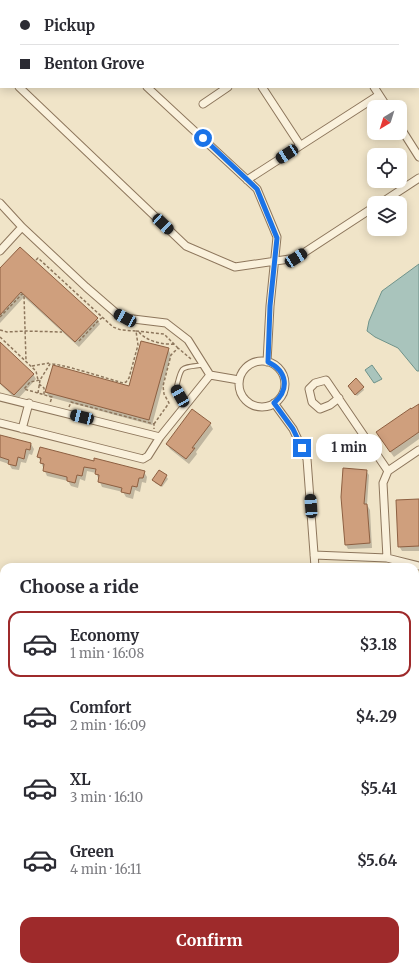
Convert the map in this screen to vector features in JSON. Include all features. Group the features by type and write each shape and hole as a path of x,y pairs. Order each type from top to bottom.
{"street":[{"path":"19,88 186,246 235,267 296,258 367,212"},
{"path":"148,88 257,189 277,238 270,306 268,362"},
{"path":"203,104 227,88"},
{"path":"263,88 300,145"},
{"path":"375,88 382,100"},
{"path":"247,180 379,95"},
{"path":"407,138 419,156"},
{"path":"392,196 419,178"},
{"path":"0,204 22,227 116,313 125,318 166,323 188,340 210,375 239,380"},
{"path":"1,248 22,227"},
{"path":"260,361 268,362 280,370 285,384 283,392 280,398 267,406 260,407 252,405 246,401 242,395 239,388 239,380 246,367 260,361"},
{"path":"0,423 143,459 148,456 157,436 210,375"},
{"path":"339,398 330,405 320,409 312,402 309,389 315,383 326,380 339,398 388,471"},
{"path":"0,397 157,436"},
{"path":"22,429 29,403"},
{"path":"274,403 293,429 307,458 315,563"},
{"path":"387,558 383,483 388,471 419,450"},
{"path":"314,555 387,558 407,563"}],"lane":[{"path":"188,402 180,396 176,389 181,370 186,366 203,365"}],"path":[{"path":"36,260 38,258 102,318 117,329 164,334 192,360 194,366"},
{"path":"0,317 22,294 24,296 26,361"},
{"path":"78,341 102,318"},
{"path":"0,330 7,332 62,332"},
{"path":"137,332 147,338 174,344"},
{"path":"31,366 51,363 67,366 123,383 129,378 138,344 137,332"},
{"path":"0,337 36,371 39,380 38,393"},
{"path":"157,436 154,424 169,402 164,394 163,386 171,355 178,348"},
{"path":"49,408 52,397 24,389 30,382 39,380 51,363"},
{"path":"39,384 44,388 44,394"},
{"path":"67,413 71,402 154,424"}],"water":[{"path":"419,264 419,371 417,371 398,348 375,337 367,331 369,321 382,291"},
{"path":"372,365 382,379 374,383 365,370"},
{"path":"330,439 343,442 348,449 338,453 333,449"}],"building":[{"path":"20,247 98,318 75,342 21,292 0,315 0,268"},
{"path":"141,341 169,348 149,420 45,392 53,365 129,386"},
{"path":"0,342 34,374 14,395 0,383"},
{"path":"356,378 364,387 355,395 348,386"},
{"path":"419,404 419,432 390,452 376,432"},
{"path":"192,409 211,423 192,448 195,448 186,459 166,444"},
{"path":"0,435 31,443 30,450 26,449 24,459 18,457 16,466 8,464 9,460 0,457"},
{"path":"40,447 94,461 94,458 145,471 143,478 139,478 137,487 132,486 130,494 121,492 122,488 98,482 99,475 95,474 96,469 84,467 82,476 77,475 75,483 67,481 67,477 43,471 44,464 40,463 41,458 37,457"},
{"path":"343,468 367,470 364,504 367,504 370,543 345,545 341,497"},
{"path":"159,470 167,475 161,486 152,480"},
{"path":"419,499 419,546 398,547 396,500"}],"route":[{"path":"203,138 257,189 277,238 270,306 268,362 280,370 285,384 280,398 274,403 293,429 302,448"}]}
